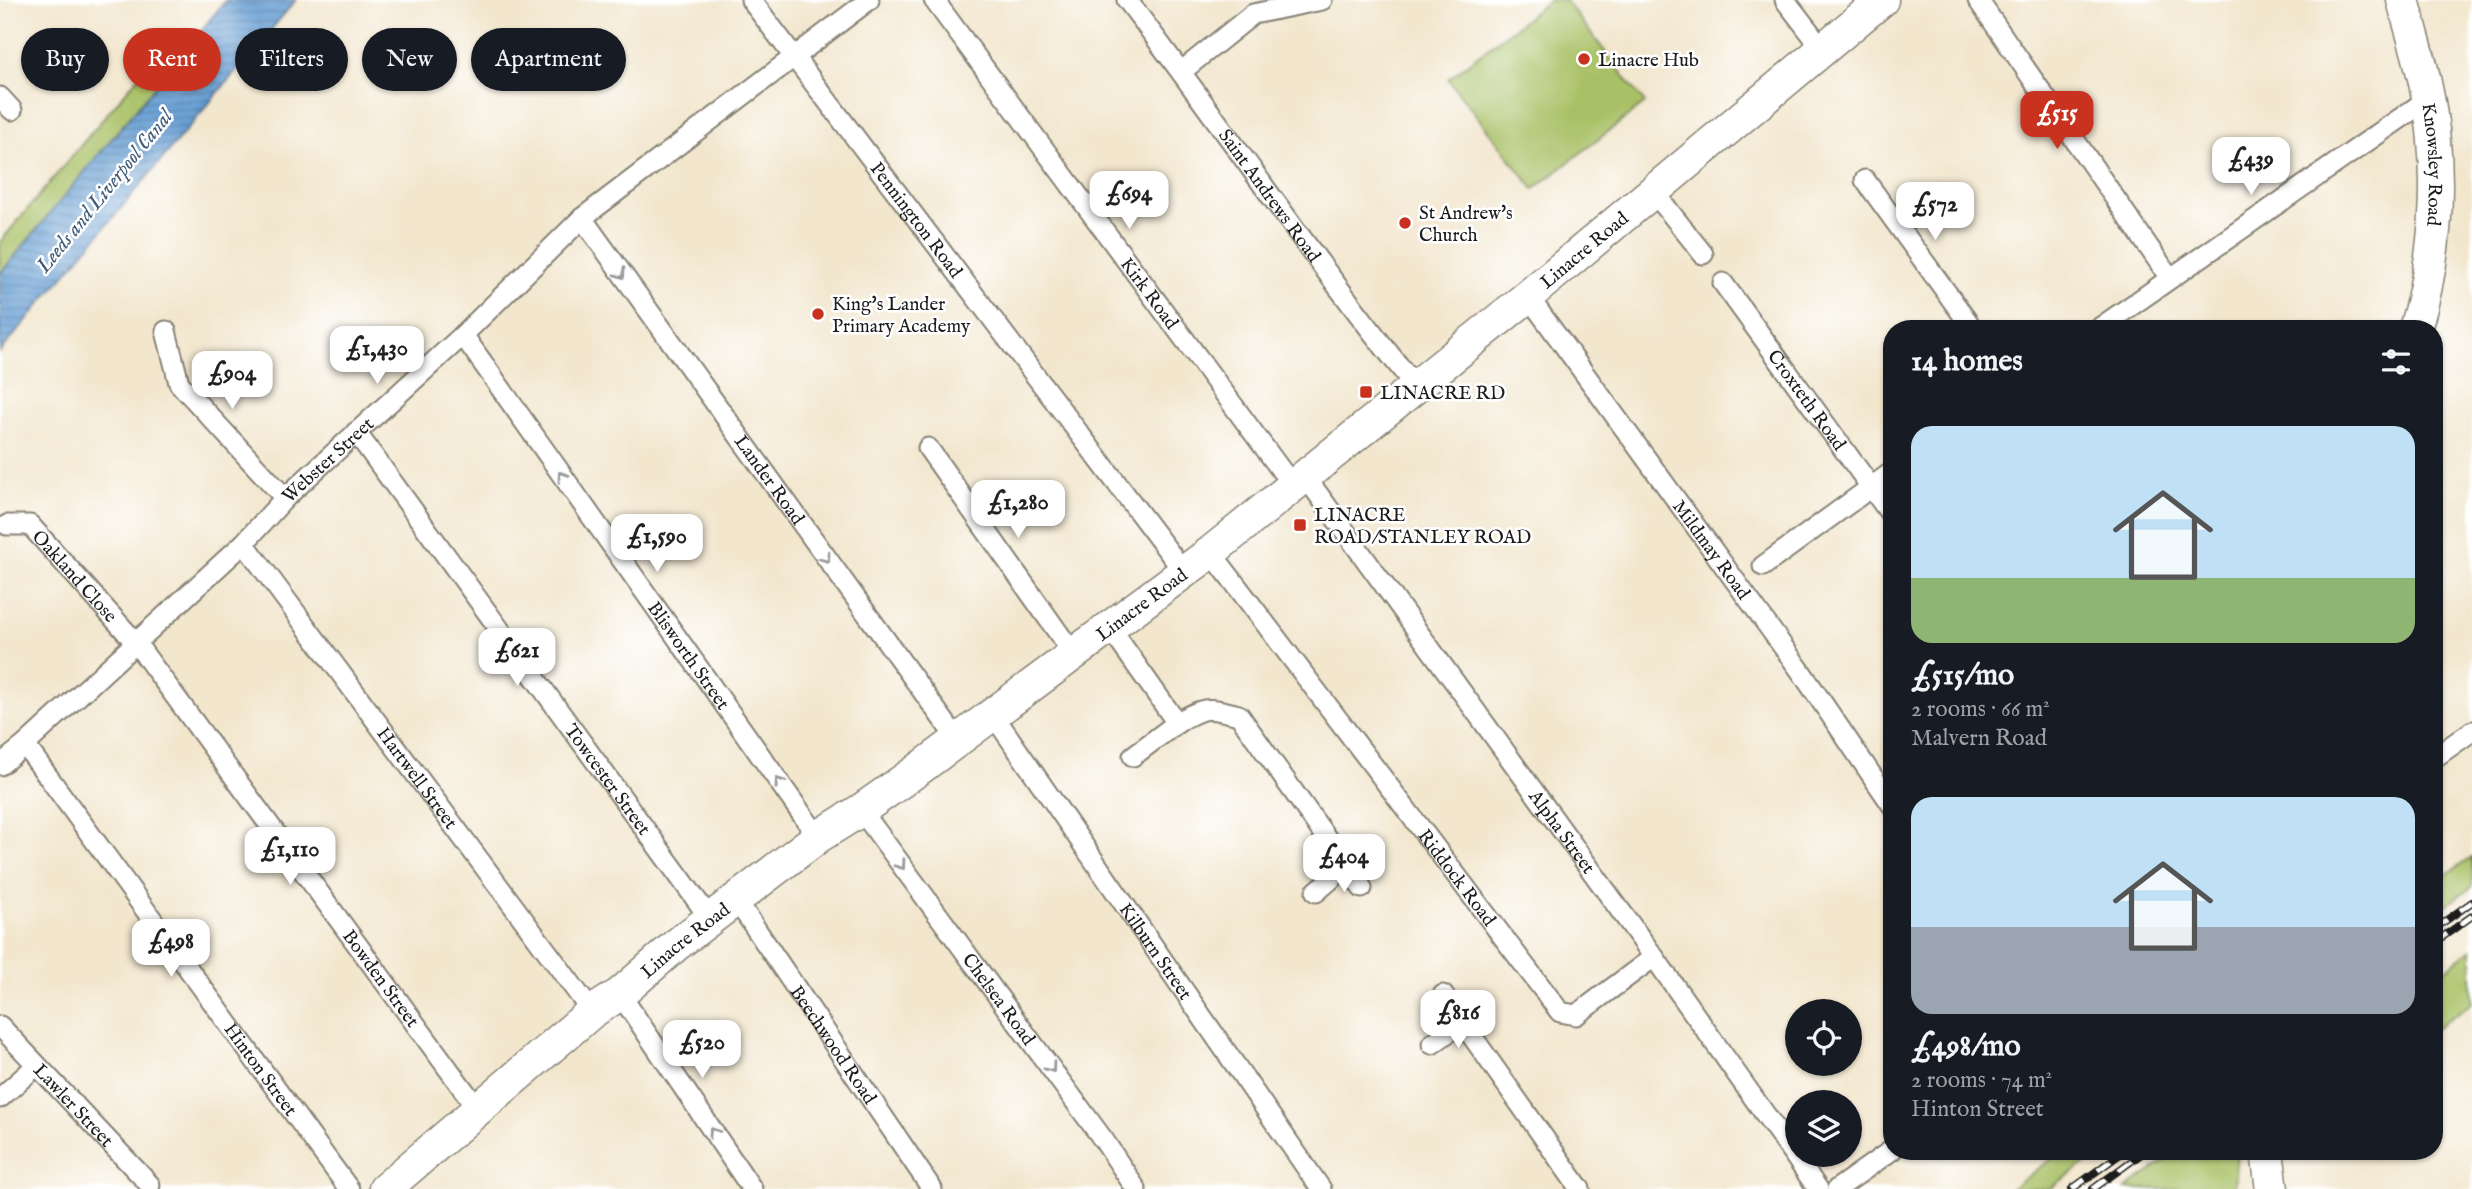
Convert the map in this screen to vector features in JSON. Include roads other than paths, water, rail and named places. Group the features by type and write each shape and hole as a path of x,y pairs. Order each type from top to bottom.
{"main road":[{"name":"Linacre Road","path":"385,1189 592,1012 620,994 676,945 818,837 861,810 1211,552 1528,296 1882,0"},
{"name":"Knowsley Road","path":"2403,0 2425,80 2436,200 2431,257 2418,320"},
{"path":"2268,1160 2272,1189"}],"street":[{"name":"Pennington Road","path":"751,0 1184,572"},
{"name":"Webster Street","path":"0,765 25,746 244,543 285,498 463,334 582,218 869,0"},
{"name":"Kirk Road","path":"934,0 1298,481"},
{"name":"Saint Andrews Road","path":"1127,0 1182,71 1354,311 1416,387"},
{"path":"1182,71 1253,14 1322,0"},
{"path":"1785,0 1822,48"},
{"path":"1978,0 2170,278"},
{"path":"2111,320 2428,99"},
{"path":"1865,180 1966,320"},
{"path":"1653,191 1703,254"},
{"name":"Lander Road","path":"582,218 957,740"},
{"name":"Croxteth Road","path":"1723,283 1883,504"},
{"name":"Mildmay Road","path":"1528,296 1800,670 1883,792"},
{"path":"166,331 179,383 285,498"},
{"name":"Blisworth Street","path":"463,334 818,837"},
{"name":"Towcester Street","path":"356,432 711,920"},
{"path":"928,447 1074,655"},
{"path":"1763,566 1883,478"},
{"name":"Alpha Street","path":"1298,481 1654,957 1818,1189"},
{"name":"Oakland Close","path":"7,525 30,525 136,643"},
{"name":"Hartwell Street","path":"244,543 592,1012"},
{"name":"Riddock Road","path":"1211,552 1560,1012 1576,1015 1654,957"},
{"path":"1110,628 1177,723"},
{"name":"Bowden Street","path":"136,643 478,1108"},
{"path":"1133,756 1196,710 1213,708 1239,715 1362,888"},
{"name":"Kilburn Street","path":"992,713 1321,1189"},
{"path":"2443,752 2472,731"},
{"name":"Hinton Street","path":"25,746 349,1189"},
{"name":"Chelsea Road","path":"861,810 1105,1142 1136,1189"},
{"path":"1317,892 1346,866"},
{"name":"Beechwood Road","path":"737,901 932,1189"},
{"path":"620,994 752,1189"},
{"path":"1443,995 1580,1189"},
{"path":"1432,1044 1461,1023"},
{"name":"Lawler Street","path":"0,1026 150,1185"},
{"path":"0,1098 36,1066"},
{"path":"1837,1189 1883,1156"}],"water":[{"path":"226,0 296,0 272,28 235,28 235,73 221,89 221,28 203,28"},
{"name":"Leeds and Liverpool Canal","path":"151,91 219,91 0,352 0,274"}],"railway":[{"path":"2443,923 2472,902"},
{"path":"2443,937 2472,916"},
{"path":"2072,1189 2112,1160"},
{"path":"2093,1189 2133,1160"}],"place":[{"name":"Linacre Hub","path":"1584,59"},
{"name":"St Andrew's Church","path":"1405,223"},
{"name":"King's Lander Primary Academy","path":"818,314"},
{"name":"LINACRE RD","path":"1366,392"},
{"name":"LINACRE ROAD/STANLEY ROAD","path":"1300,525"}]}
